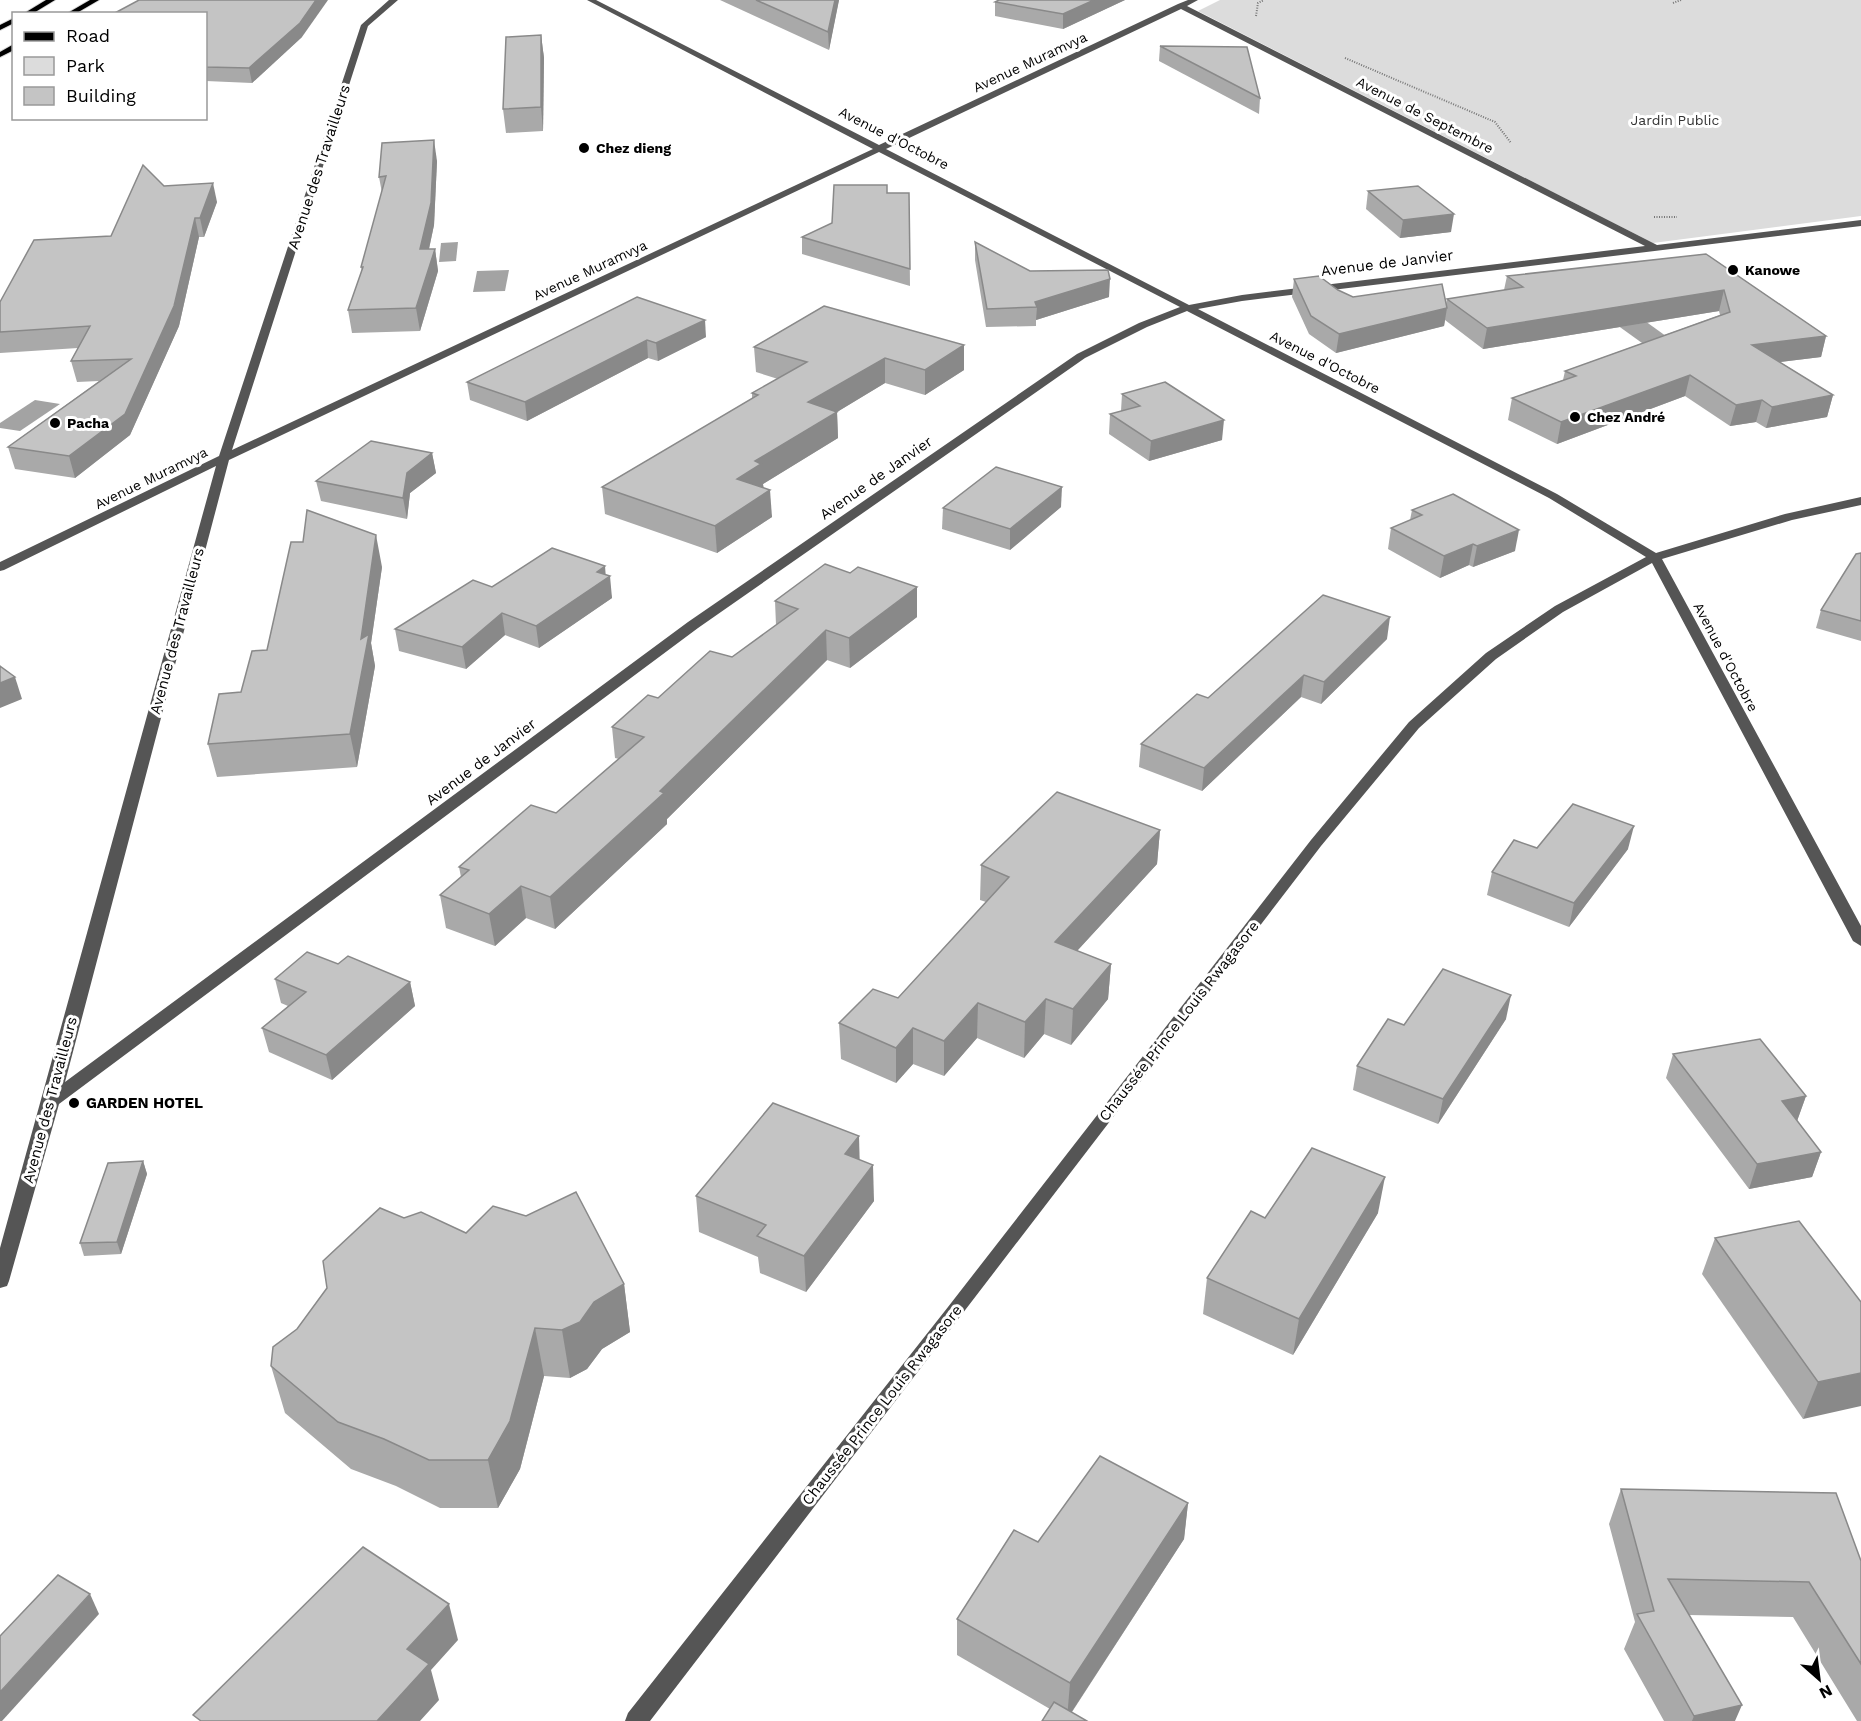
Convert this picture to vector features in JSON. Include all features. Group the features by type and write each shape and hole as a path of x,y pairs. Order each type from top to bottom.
{"main road":[{"path":"30,12 51,0"},
{"path":"73,12 95,0"}],"street":[{"name":"Avenue des Travailleurs","path":"0,1281 51,1101 224,458 365,25 394,0"},
{"name":"Avenue d'Octobre","path":"591,0 1553,496 1655,557 1861,941"},
{"name":"Avenue Muramvya","path":"0,567 224,458 1194,0"},
{"name":"Avenue de Septembre","path":"1181,6 1656,248"},
{"name":"Avenue de Janvier","path":"51,1101 693,625 1081,356 1143,325 1187,308 1242,298 1861,223"},
{"name":"Chaussée Prince Louis Rwagasore","path":"636,1721 1316,843 1414,725 1501,650 1559,609 1655,557 1789,517 1861,501"}],"path":[{"path":"1256,16 1258,3 1264,0"},
{"path":"1673,3 1682,0"},
{"path":"1341,56 1495,122 1512,145"},
{"path":"1650,217 1686,217"}],"green space":[{"name":"Jardin Public","path":"1220,0 1861,0 1861,216 1653,243 1198,11"}],"shaded area":[{"path":"458,242 456,261 439,262 441,243"},
{"path":"509,270 505,291 473,292 477,271"},
{"path":"1645,321 1677,344 1649,348 1617,325"},
{"path":"35,400 60,404 20,431 0,428 0,423"}],"building":[{"path":"139,0 316,0 300,23 249,68 207,67 207,12 117,12"},
{"path":"756,0 835,0 828,32"},
{"path":"999,0 1094,0 1063,14 995,2"},
{"path":"541,35 541,107 503,109 506,37"},
{"path":"1160,46 1247,47 1260,98"},
{"path":"434,140 431,203 420,249 435,249 416,308 348,310 363,267 361,267 386,176 379,177 382,143"},
{"path":"143,165 164,186 213,183 200,218 195,218 174,306 125,414 69,456 8,447 131,359 71,361 90,326 0,332 0,302 34,240 111,236"},
{"path":"834,185 887,185 887,193 909,193 910,269 802,237 832,223"},
{"path":"1418,186 1454,214 1403,220 1368,191"},
{"path":"975,242 1030,271 1108,270 1110,279 1035,302 1037,307 987,309"},
{"path":"1706,254 1826,336 1752,345 1833,395 1772,407 1762,400 1736,405 1690,375 1561,422 1512,398 1576,376 1565,371 1730,312 1724,290 1487,328 1447,299 1523,287 1507,276"},
{"path":"1319,276 1338,290 1353,297 1442,284 1447,308 1339,334 1311,316 1294,279"},
{"path":"637,297 705,320 656,343 647,340 525,402 467,382"},
{"path":"824,306 964,345 925,370 885,358 808,402 837,412 755,461 761,464 737,479 770,490 715,526 602,487 758,395 752,393 807,362 754,347"},
{"path":"1165,382 1224,420 1151,441 1110,414 1140,406 1122,394"},
{"path":"371,441 432,453 407,473 403,498 316,481"},
{"path":"996,467 1062,487 1010,529 943,508"},
{"path":"1453,494 1519,530 1477,546 1473,544 1444,556 1391,528 1422,515 1412,510"},
{"path":"307,510 376,535 361,639 369,634 350,734 208,744 219,694 241,692 252,651 267,650 291,542 303,542"},
{"path":"552,548 605,566 597,572 610,576 536,626 502,613 462,647 395,629 473,580 492,587"},
{"path":"1861,553 1861,621 1821,610 1856,554"},
{"path":"825,564 850,573 858,567 917,587 849,638 826,630 660,791 664,793 550,897 521,886 489,914 440,895 469,870 459,867 531,805 556,813 644,737 612,727 648,695 658,698 710,651 732,657 798,609 775,601"},
{"path":"1323,595 1390,617 1324,682 1304,675 1204,768 1141,744 1197,694 1208,698"},
{"path":"0,666 15,677 0,683"},
{"path":"1057,792 1160,830 1055,942 1111,964 1073,1009 1046,999 1025,1022 978,1003 944,1041 913,1028 896,1048 839,1023 873,989 898,998 1009,877 981,865"},
{"path":"1573,804 1634,826 1574,903 1492,872 1514,840 1537,848"},
{"path":"307,952 338,964 348,956 410,982 326,1055 262,1028 306,992 275,979"},
{"path":"1443,969 1511,995 1443,1099 1357,1066 1388,1019 1404,1025"},
{"path":"1760,1039 1806,1096 1782,1101 1821,1152 1757,1164 1673,1054"},
{"path":"773,1103 859,1136 845,1154 873,1165 804,1256 757,1236 766,1225 696,1196"},
{"path":"1312,1148 1385,1177 1299,1319 1207,1278 1251,1211 1265,1218"},
{"path":"143,1161 117,1242 80,1243 108,1163"},
{"path":"576,1192 624,1284 594,1302 580,1322 562,1330 535,1328 510,1421 488,1460 429,1460 384,1439 338,1422 271,1366 273,1347 297,1329 327,1288 323,1261 380,1208 404,1218 421,1212 466,1233 493,1206 526,1216"},
{"path":"1799,1221 1861,1302 1861,1373 1818,1382 1715,1238"},
{"path":"1100,1456 1188,1503 1070,1683 957,1619 1014,1530 1038,1542"},
{"path":"1621,1489 1836,1493 1861,1561 1861,1664 1809,1582 1668,1579 1742,1705 1694,1716 1637,1614 1654,1611"},
{"path":"363,1547 449,1604 407,1649 429,1664 377,1721 201,1721 193,1715"},
{"path":"58,1575 90,1594 0,1692 0,1636"},
{"path":"1054,1702 1087,1721 1042,1721"}],"place":[{"name":"Chez dieng","path":"584,148"},
{"name":"Kanowe","path":"1733,270"},
{"name":"Chez André","path":"1575,417"},
{"name":"Pacha","path":"55,423"},
{"name":"GARDEN HOTEL","path":"74,1103"}]}
